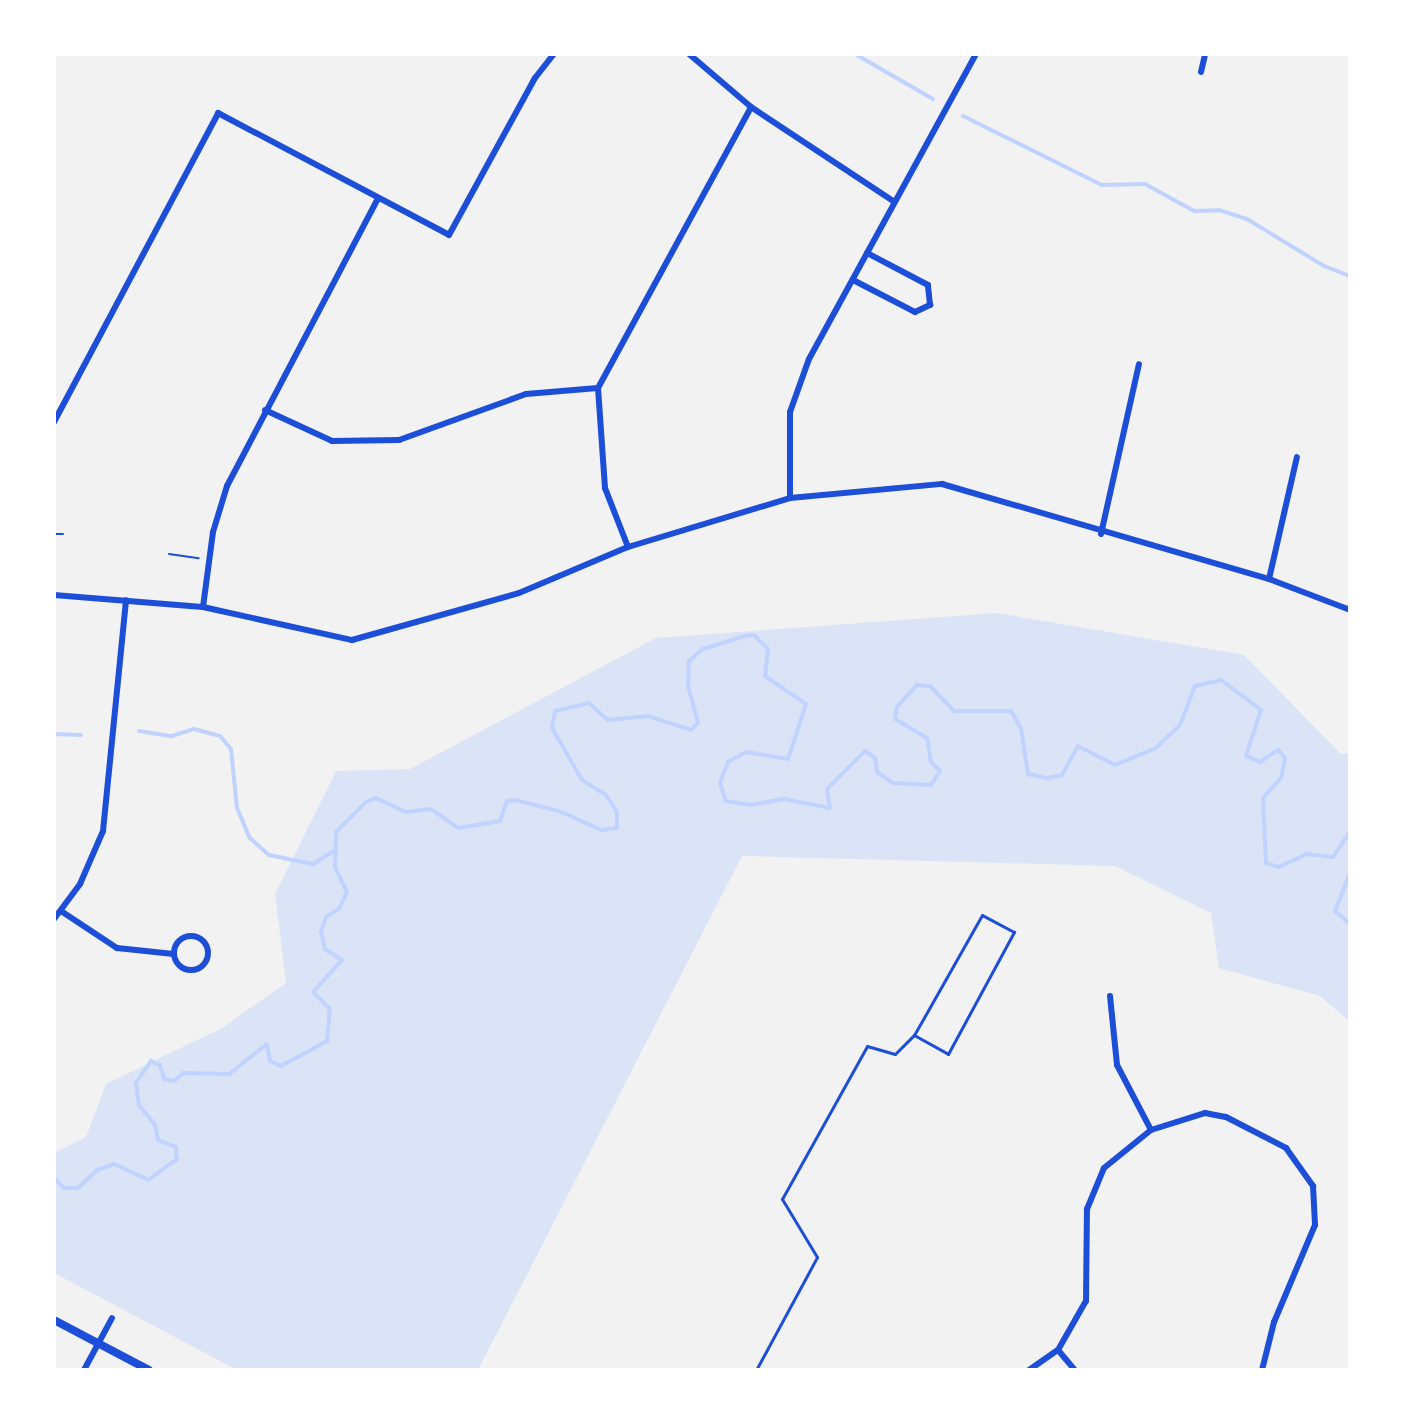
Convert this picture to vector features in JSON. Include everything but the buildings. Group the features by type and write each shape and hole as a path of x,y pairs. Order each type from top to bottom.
{"main road":[{"path":"54,1320 149,1370"}],"street":[{"path":"54,422 57,407 218,113 449,235 535,78 554,54"},
{"path":"689,54 751,107 893,201"},
{"path":"790,498 790,412 809,359 976,54"},
{"path":"1201,72 1205,54"},
{"path":"628,547 605,488 598,388 751,107"},
{"path":"203,607 208,560 223,494 378,198"},
{"path":"853,280 915,312 930,305 928,285 867,253"},
{"path":"1101,534 1139,364"},
{"path":"265,410 332,441 399,440 526,394 598,388"},
{"path":"1269,579 1297,457"},
{"path":"54,595 203,607 352,640 519,593 628,547 790,498 942,484 1101,534 1269,579 1350,610"},
{"path":"54,919 80,884 103,831 126,600"},
{"path":"61,911 117,948 174,954"},
{"path":"189,936 201,938 209,953 200,968 190,971 179,966 174,954 179,941 189,936"},
{"path":"1110,996 1117,1065 1151,1130"},
{"path":"1029,1370 1058,1350 1086,1301 1086,1222 1095,1183 1115,1154 1151,1130 1205,1113 1226,1117 1294,1155 1306,1170 1316,1208 1308,1246 1274,1322 1262,1370"},
{"path":"84,1370 112,1318"},
{"path":"1058,1350 1075,1370"}],"lane":[{"path":"756,1370 817,1257 782,1199 867,1046 895,1054 914,1035 982,915 1014,932 948,1054 914,1035"}],"path":[{"path":"54,534 63,534"},
{"path":"169,554 208,560"}],"shaded area":[{"path":"997,613 1244,655 1341,754 1350,753 1350,1022 1320,996 1219,968 1211,913 1115,866 742,856 478,1370 237,1370 54,1273 54,1153 86,1137 106,1084 222,1028 286,983 275,894 336,771 410,769 656,638"}],"waterway":[{"path":"855,54 933,99"},
{"path":"963,116 1102,185 1145,184 1194,211 1219,210 1247,219 1324,266 1350,276"},
{"path":"54,1178 64,1188 78,1188 97,1170 114,1164 148,1180 177,1159 176,1147 158,1140 155,1125 139,1105 136,1083 151,1061 160,1065 164,1079 174,1081 183,1073 229,1074 267,1044 270,1061 281,1066 327,1041 330,1009 313,992 342,960 325,949 321,932 326,917 339,909 347,892 335,867 336,832 366,802 376,798 406,812 431,809 458,828 500,821 507,801 515,800 559,811 601,830 617,828 617,812 606,795 582,780 552,728 555,711 589,703 608,720 648,716 691,730 698,723 688,686 689,661 703,649 745,636 754,635 768,649 765,676 806,704 788,759 746,752 728,762 720,783 726,801 750,805 784,799 830,808 827,789 865,751 875,758 877,772 893,783 931,785 940,771 931,762 927,738 895,719 897,707 917,685 930,686 954,711 1011,711 1021,728 1028,774 1047,778 1062,775 1078,746 1115,765 1156,748 1180,725 1195,686 1221,680 1261,710 1246,756 1260,762 1278,750 1285,758 1281,778 1263,798 1266,863 1279,867 1307,854 1333,857 1350,832"},
{"path":"139,731 172,736 194,729 220,736 231,749 237,808 250,838 269,855 313,864 335,850"},
{"path":"54,734 81,735"},
{"path":"1350,873 1335,911 1350,924"}]}
